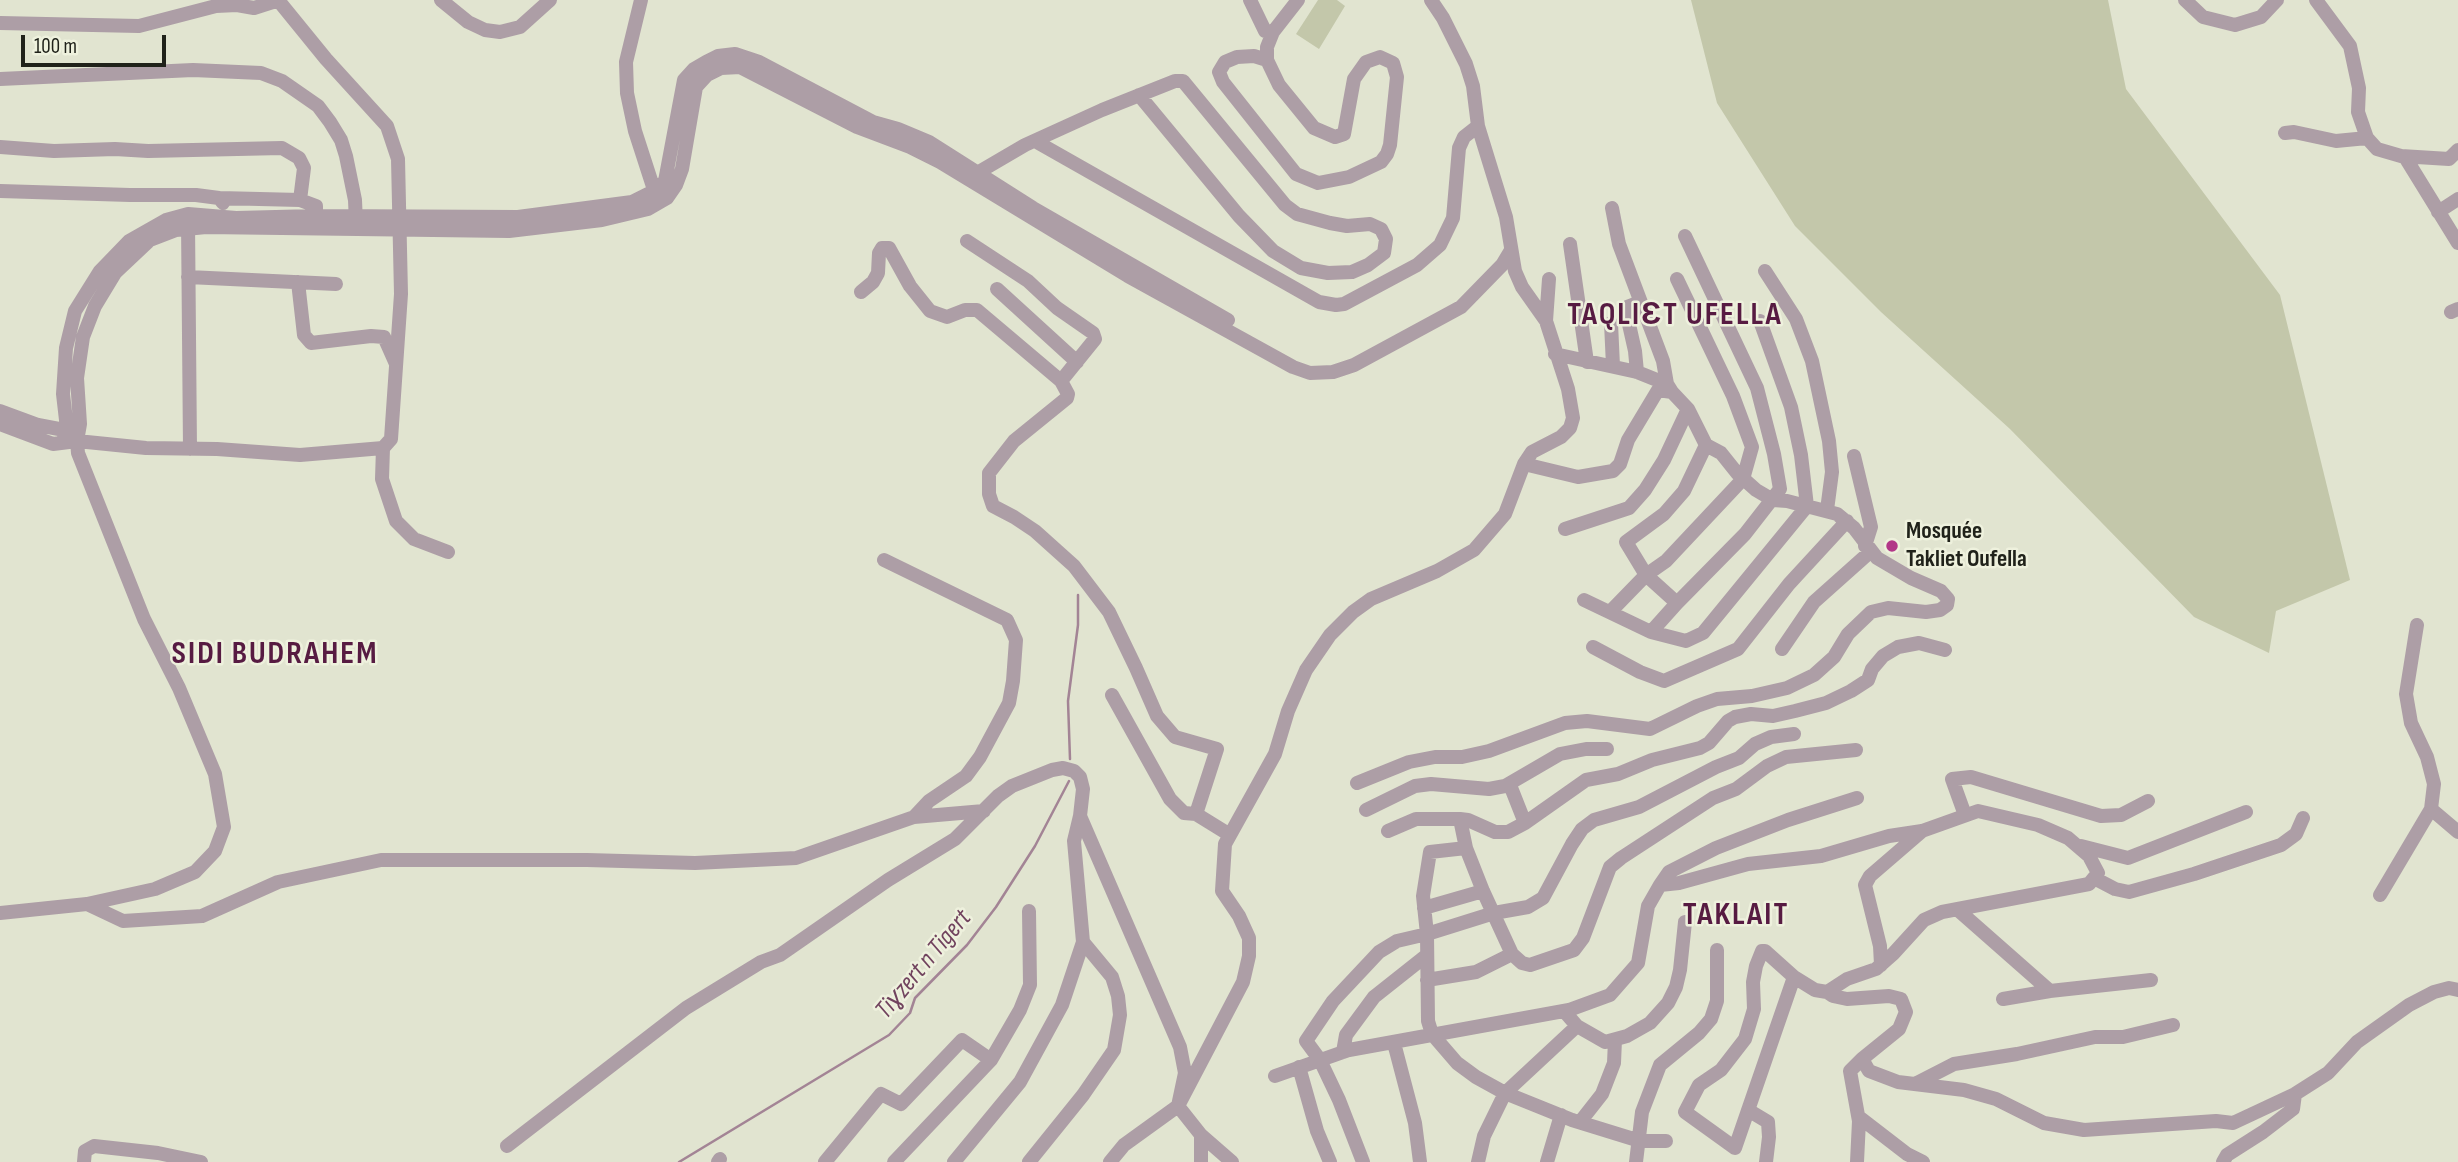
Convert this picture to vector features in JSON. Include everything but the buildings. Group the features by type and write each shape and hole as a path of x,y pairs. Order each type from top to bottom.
{"street":[{"path":"0,23 139,26 216,6 237,5 254,8 279,0 326,60 387,125 398,159 401,294 391,439 383,448 383,479 396,521 414,539 448,552"},
{"path":"440,0 468,22 485,30 499,32 520,27 550,0"},
{"path":"641,0 630,42 626,79 635,131 656,197"},
{"path":"1250,0 1265,31 1273,32"},
{"path":"1267,60 1237,57 1225,62 1219,72 1223,82 1296,174 1318,183 1349,177 1381,162 1390,145 1397,77 1393,62 1380,57 1366,62 1354,79 1345,134 1335,136 1314,128 1279,85 1267,60 1267,47 1273,32 1298,0"},
{"path":"1431,0 1466,64 1473,86 1478,127 1506,217 1511,250 1522,287 1546,321"},
{"path":"2185,0 2203,17 2235,25 2261,17 2277,0"},
{"path":"2316,0 2350,46 2359,88 2358,112 2367,138 2377,149 2406,157 2449,159 2458,150"},
{"path":"656,197 667,198 682,169 696,87 707,75 721,68 740,67 857,127 972,175 1128,276 1293,367 1310,373 1334,372 1354,365 1461,307 1502,265 1511,250"},
{"path":"0,79 193,69 261,73 282,81 318,106 341,140 355,200 356,222"},
{"path":"972,175 1035,141 1102,110 1139,95 1175,81 1183,81 1285,205 1297,214 1308,217 1347,226 1370,224 1381,229 1386,239 1384,253 1368,265 1352,272 1328,273 1301,268 1273,251 1223,197 1139,95"},
{"path":"1035,141 1319,302 1336,305 1344,304 1417,265 1440,245 1453,218 1459,148 1464,137 1478,127"},
{"path":"2285,133 2294,132 2336,141 2367,138"},
{"path":"0,147 148,151 282,148 299,158 304,168 300,200"},
{"path":"2406,157 2458,243"},
{"path":"0,191 300,200 316,205 317,216"},
{"path":"0,913 87,904 155,889 195,872 215,852 224,827 215,774 179,688 144,618 78,453 79,356 95,306 115,273 150,240 176,230 188,221 400,223 509,231 602,220 648,209 656,197"},
{"path":"219,198 238,223"},
{"path":"2438,212 2458,199"},
{"path":"1524,464 1578,477 1614,471 1620,464 1628,440 1665,389 1663,361 1619,244 1612,208"},
{"path":"238,223 317,216 356,222"},
{"path":"188,221 190,449"},
{"path":"1651,632 1716,565 1780,489 1757,388 1685,236"},
{"path":"967,241 1028,281 1056,308 1093,333 1095,340 1061,381"},
{"path":"1570,244 1587,362"},
{"path":"861,292 873,282 878,273 879,253 882,248 889,247 910,286 930,311 947,317 965,310 978,310 1061,381 1068,394 1067,398 1014,442 989,473 989,494 993,506 1035,531 1074,566 1095,593 1109,612 1157,716 1175,737 1217,749 1196,814"},
{"path":"1765,271 1796,319 1812,361 1829,441 1832,472 1828,510"},
{"path":"188,277 336,284"},
{"path":"1110,1162 1124,1144 1178,1106 1243,982 1249,956 1249,938 1239,916 1222,891 1225,844 1275,754 1288,711 1306,670 1330,635 1353,612 1371,599 1437,571 1474,550 1505,514 1524,464 1532,452 1561,437 1570,428 1573,418 1568,389 1546,321 1549,279"},
{"path":"1611,611 1646,575 1666,561 1743,479 1752,447 1733,396 1677,279"},
{"path":"298,282 304,335 311,343 384,337 397,365"},
{"path":"997,289 1077,362"},
{"path":"1637,372 1626,312 1627,307 1640,302"},
{"path":"1584,600 1651,632 1686,641 1703,632 1807,506 1801,455 1791,407 1760,321"},
{"path":"1611,323 1613,366"},
{"path":"1357,783 1409,762 1435,757 1462,757 1489,751 1565,723 1587,721 1650,729 1707,702 1787,688 1814,675 1834,657 1848,634 1871,612 1888,608 1926,612 1940,610 1947,605 1948,599 1941,591 1885,564 1868,549 1847,521 1828,510 1773,500 1743,479 1721,453 1706,445 1688,409 1665,389 1637,372 1555,354"},
{"path":"1565,529 1629,508 1645,491 1664,460 1688,409"},
{"path":"0,411 38,425 59,429 77,441"},
{"path":"0,424 53,444 77,441 146,448 300,455 383,448"},
{"path":"1677,603 1646,575 1626,542 1664,514 1684,491 1706,445"},
{"path":"1782,649 1814,602 1868,549 1871,527 1854,456"},
{"path":"1593,647 1640,672 1664,681 1738,649 1789,584 1847,521"},
{"path":"884,560 1007,620 1016,639 1009,704 981,757 966,776 929,801 914,817"},
{"path":"2380,895 2431,809 2434,783 2427,757 2411,723 2406,694 2417,625"},
{"path":"1388,831 1416,819 1460,819 1494,832 1508,832 1586,780 1618,774 1652,760 1700,748 1709,743 1728,721 1735,718 1751,714 1773,716 1826,703 1868,680 1872,669 1883,656 1898,647 1919,643 1945,650"},
{"path":"1112,695 1170,799 1184,813 1196,814 1230,835"},
{"path":"1363,1162 1339,1100 1320,1060 1306,1041 1333,1001 1379,952 1397,941 1494,913 1528,907 1543,898 1572,844 1594,820 1639,807 1739,758 1755,744 1771,737 1794,734"},
{"path":"1366,810 1415,786 1489,789 1510,785 1560,754 1586,749 1607,749"},
{"path":"1460,819 1466,848 1512,954 1522,963 1530,965 1574,950 1583,938 1610,867 1713,798 1736,789 1767,766 1786,757 1856,750"},
{"path":"1409,762 1415,786"},
{"path":"507,1146 686,1008 761,962 780,955 888,880 955,839 998,796 1012,786 1033,776 1063,768 1074,771 1080,777 1083,789 1074,841 1083,942 1062,1004 1020,1082 954,1162"},
{"path":"1965,815 1952,779 1970,777 2101,816 2121,814 2148,801"},
{"path":"1510,785 1525,823"},
{"path":"1275,1076 1343,1052 1564,1011 1610,995 1638,963 1648,906 1669,872 1716,848 1788,820 1857,798"},
{"path":"2431,809 2458,832"},
{"path":"87,904 123,921 202,916 278,882 381,860 695,863 796,858 914,817 984,811"},
{"path":"1660,885 1679,883 1748,864 1822,856 1889,836 1922,831 1978,811 2038,825 2068,838 2089,856 2098,873 2089,884 1942,912 1924,920 1881,965 1841,982 1827,992"},
{"path":"2076,844 2128,858 2246,812"},
{"path":"1080,816 1180,1047 1185,1073 1178,1106"},
{"path":"2094,878 2115,889 2129,892 2194,874 2281,845 2295,834 2303,818"},
{"path":"1881,965 1880,946 1865,884 1870,876 1922,831"},
{"path":"1466,848 1430,852 1423,896 1427,934 1428,1021 1432,1034 1457,1063 1505,1093 1580,1122 1640,1141 1666,1141"},
{"path":"1424,908 1483,891"},
{"path":"1958,909 2050,991"},
{"path":"894,1162 991,1060 1020,1010 1030,985 1029,911"},
{"path":"1564,1011 1577,1026 1605,1042 1627,1036 1650,1023 1668,1003 1680,970 1685,922"},
{"path":"1030,1162 1083,1095 1114,1050 1120,1015 1118,996 1112,977 1083,942"},
{"path":"1636,1162 1642,1112 1660,1065 1699,1033 1711,1019 1717,1002 1717,950"},
{"path":"1741,1162 1735,1148 1685,1112 1699,1084 1721,1070 1745,1038 1754,1009 1756,965 1762,951 1815,990 1847,999 1889,996 1901,999 1906,1012 1899,1030 1850,1071 1859,1117 1857,1162"},
{"path":"1427,980 1476,972 1512,954"},
{"path":"1343,1052 1346,1035 1374,997 1427,955"},
{"path":"1735,1148 1794,977"},
{"path":"2003,999 2151,980"},
{"path":"1862,1059 1869,1071 1898,1082 1964,1090 1996,1099 2044,1123 2084,1130 2216,1121 2233,1123 2295,1094 2328,1073 2357,1042 2409,1005 2434,992 2449,988 2458,990"},
{"path":"1915,1084 1954,1064 2095,1037 2123,1037 2173,1025"},
{"path":"1478,1162 1484,1136 1505,1093 1577,1026"},
{"path":"825,1162 881,1094 901,1104 962,1040 991,1060"},
{"path":"1580,1122 1602,1094 1614,1063 1615,1040"},
{"path":"1394,1043 1415,1124 1420,1162"},
{"path":"1299,1067 1317,1131 1330,1162"},
{"path":"2223,1162 2227,1155 2293,1109 2295,1094"},
{"path":"1178,1106 1201,1135 1231,1162"},
{"path":"1748,1110 1768,1122 1766,1162"},
{"path":"1548,1162 1561,1115"},
{"path":"1859,1117 1923,1162"},
{"path":"1201,1135 1201,1162"},
{"path":"1895,1162 1896,1145"},
{"path":"84,1162 85,1151 94,1146 158,1153 201,1162"}],"green space":[{"path":"1318,0 1337,0 1345,6 1319,49 1296,34"},
{"path":"1691,0 2108,0 2126,89 2280,295 2350,580 2276,611 2269,653 2194,617 2010,429 1881,312 1795,226 1717,103"}],"waterway":[{"name":"Tiɣzert n Tigert","path":"1070,759 1068,701 1078,625 1078,595"},
{"name":"Tiɣzert n Tigert","path":"679,1162 889,1035 910,1013 915,998 967,945 996,907 1035,846 1069,781"}],"place":[{"name":"Mosquée Takliet Oufella","path":"1892,546"}],"district":[{"name":"TAQLIƐT UFELLA","path":"1675,316"},
{"name":"SIDI BUDRAHEM","path":"275,655"},
{"name":"TAKLAIT","path":"1736,916"}]}
